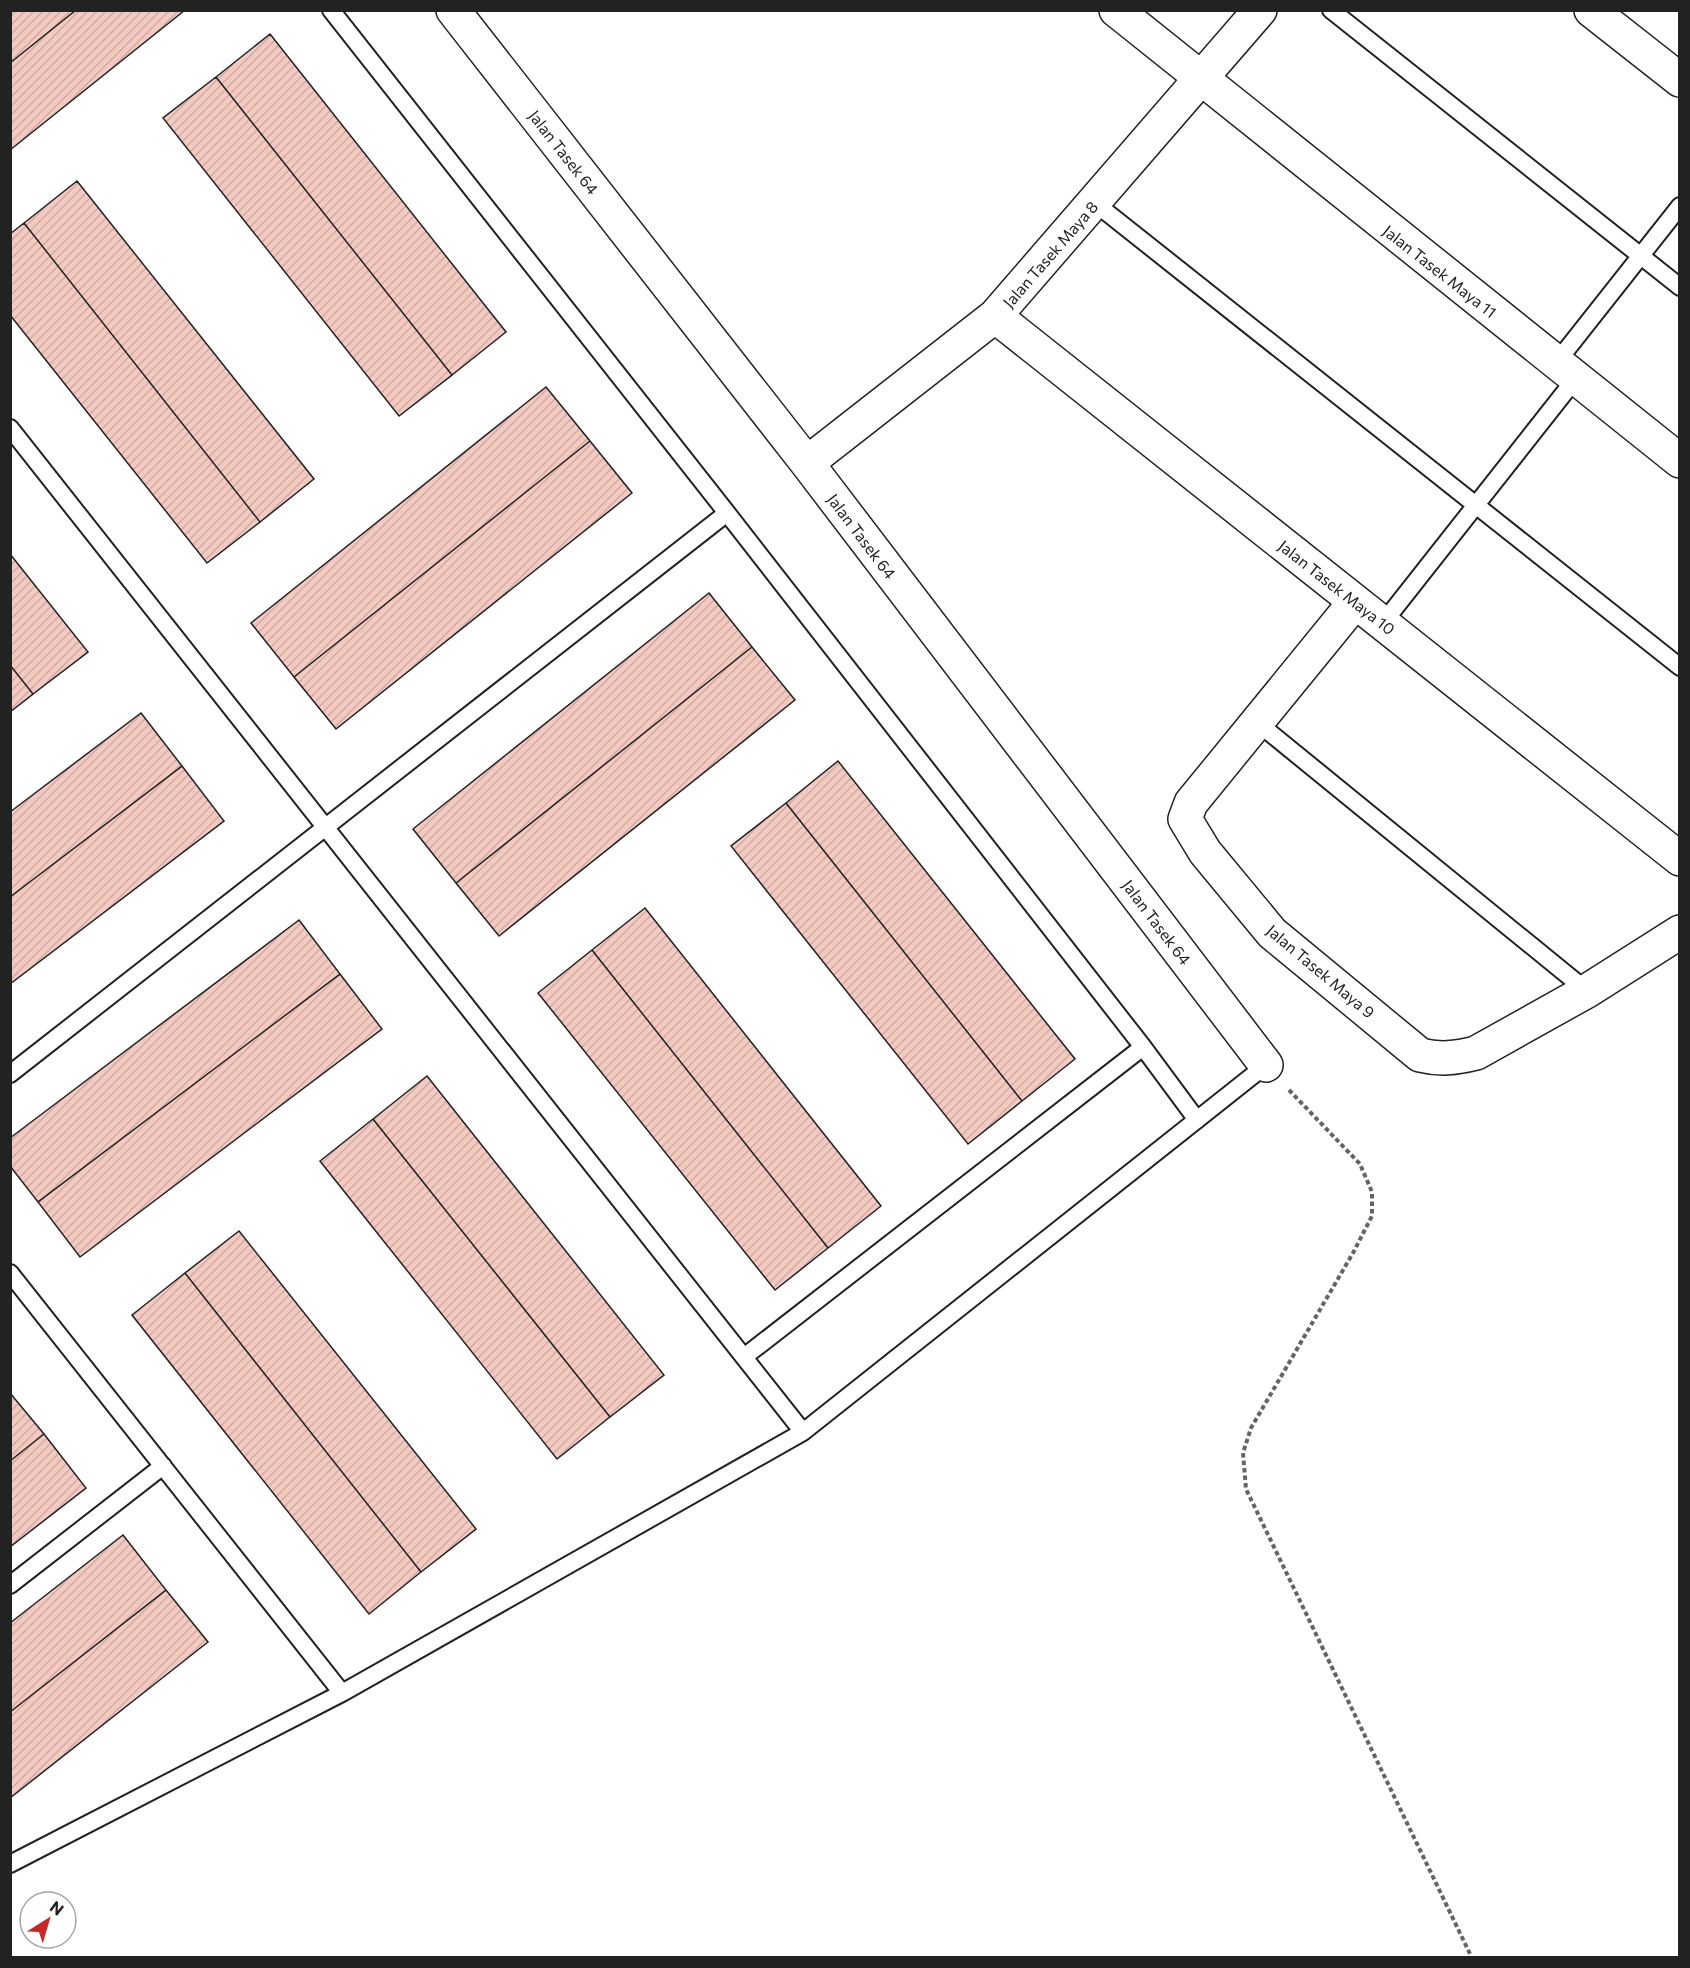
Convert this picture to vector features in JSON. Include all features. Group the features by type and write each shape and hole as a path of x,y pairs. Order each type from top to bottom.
{"street":[{"name":"Jalan Tasek 64","path":"453,10 807,463 1266,1065"},
{"name":"Jalan Tasek Maya 11","path":"1116,10 1200,81 1680,460"},
{"name":"Jalan Tasek Maya 8","path":"807,463 995,316 1260,10"},
{"path":"1591,10 1680,80"},
{"name":"Jalan Tasek Maya 10","path":"995,316 1680,859"},
{"path":"1258,723 1355,602"},
{"name":"Jalan Tasek Maya 9","path":"1258,723 1191,803 1185,819 1205,852 1272,933 1420,1055 1435,1059 1459,1058 1476,1053 1587,991"},
{"path":"1587,991 1680,932"}],"lane":[{"path":"331,10 728,513 1143,1047 1197,1120"},
{"path":"1331,10 1680,287"},
{"path":"1095,203 1680,667"},
{"path":"1383,623 1476,505 1640,256 1680,206"},
{"path":"10,428 803,1432"},
{"path":"10,1074 728,513"},
{"path":"1258,723 1587,991"},
{"path":"744,1357 1143,1047"},
{"path":"10,1864 342,1693 803,1432 1266,1065"},
{"path":"10,1273 342,1693"},
{"path":"10,1585 163,1466"}],"path":[{"path":"1266,1065 1360,1164 1371,1192 1372,1216 1353,1253 1251,1428 1243,1453 1246,1489 1472,1958"}],"building":[{"path":"10,10 76,10 10,63"},
{"path":"76,10 185,10 10,150 10,63"},
{"path":"270,34 506,332 452,375 216,77"},
{"path":"216,77 452,375 399,416 163,118"},
{"path":"77,181 314,479 260,522 24,223"},
{"path":"24,223 260,522 207,563 10,315 10,234"},
{"path":"546,387 590,441 294,677 251,623"},
{"path":"590,441 632,493 336,729 294,677"},
{"path":"10,554 88,652 33,694 10,665"},
{"path":"709,593 752,647 456,883 413,829"},
{"path":"752,647 795,700 499,936 456,883"},
{"path":"10,665 33,694 10,712"},
{"path":"141,713 182,766 10,897 10,812"},
{"path":"838,761 1075,1059 1022,1101 786,803"},
{"path":"182,766 224,821 10,984 10,897"},
{"path":"786,803 1022,1101 968,1144 731,846"},
{"path":"645,908 881,1206 828,1248 592,950"},
{"path":"299,920 340,974 38,1202 10,1166 10,1138"},
{"path":"592,950 828,1248 775,1290 538,993"},
{"path":"340,974 382,1029 80,1257 38,1202"},
{"path":"427,1076 664,1375 610,1417 373,1119"},
{"path":"373,1119 610,1417 557,1459 320,1161"},
{"path":"239,1231 476,1529 421,1572 185,1273"},
{"path":"185,1273 421,1572 369,1614 132,1315"},
{"path":"10,1393 44,1434 10,1461"},
{"path":"44,1434 86,1488 10,1547 10,1461"},
{"path":"123,1535 166,1590 10,1712 10,1623"},
{"path":"166,1590 208,1642 10,1798 10,1712"}]}
